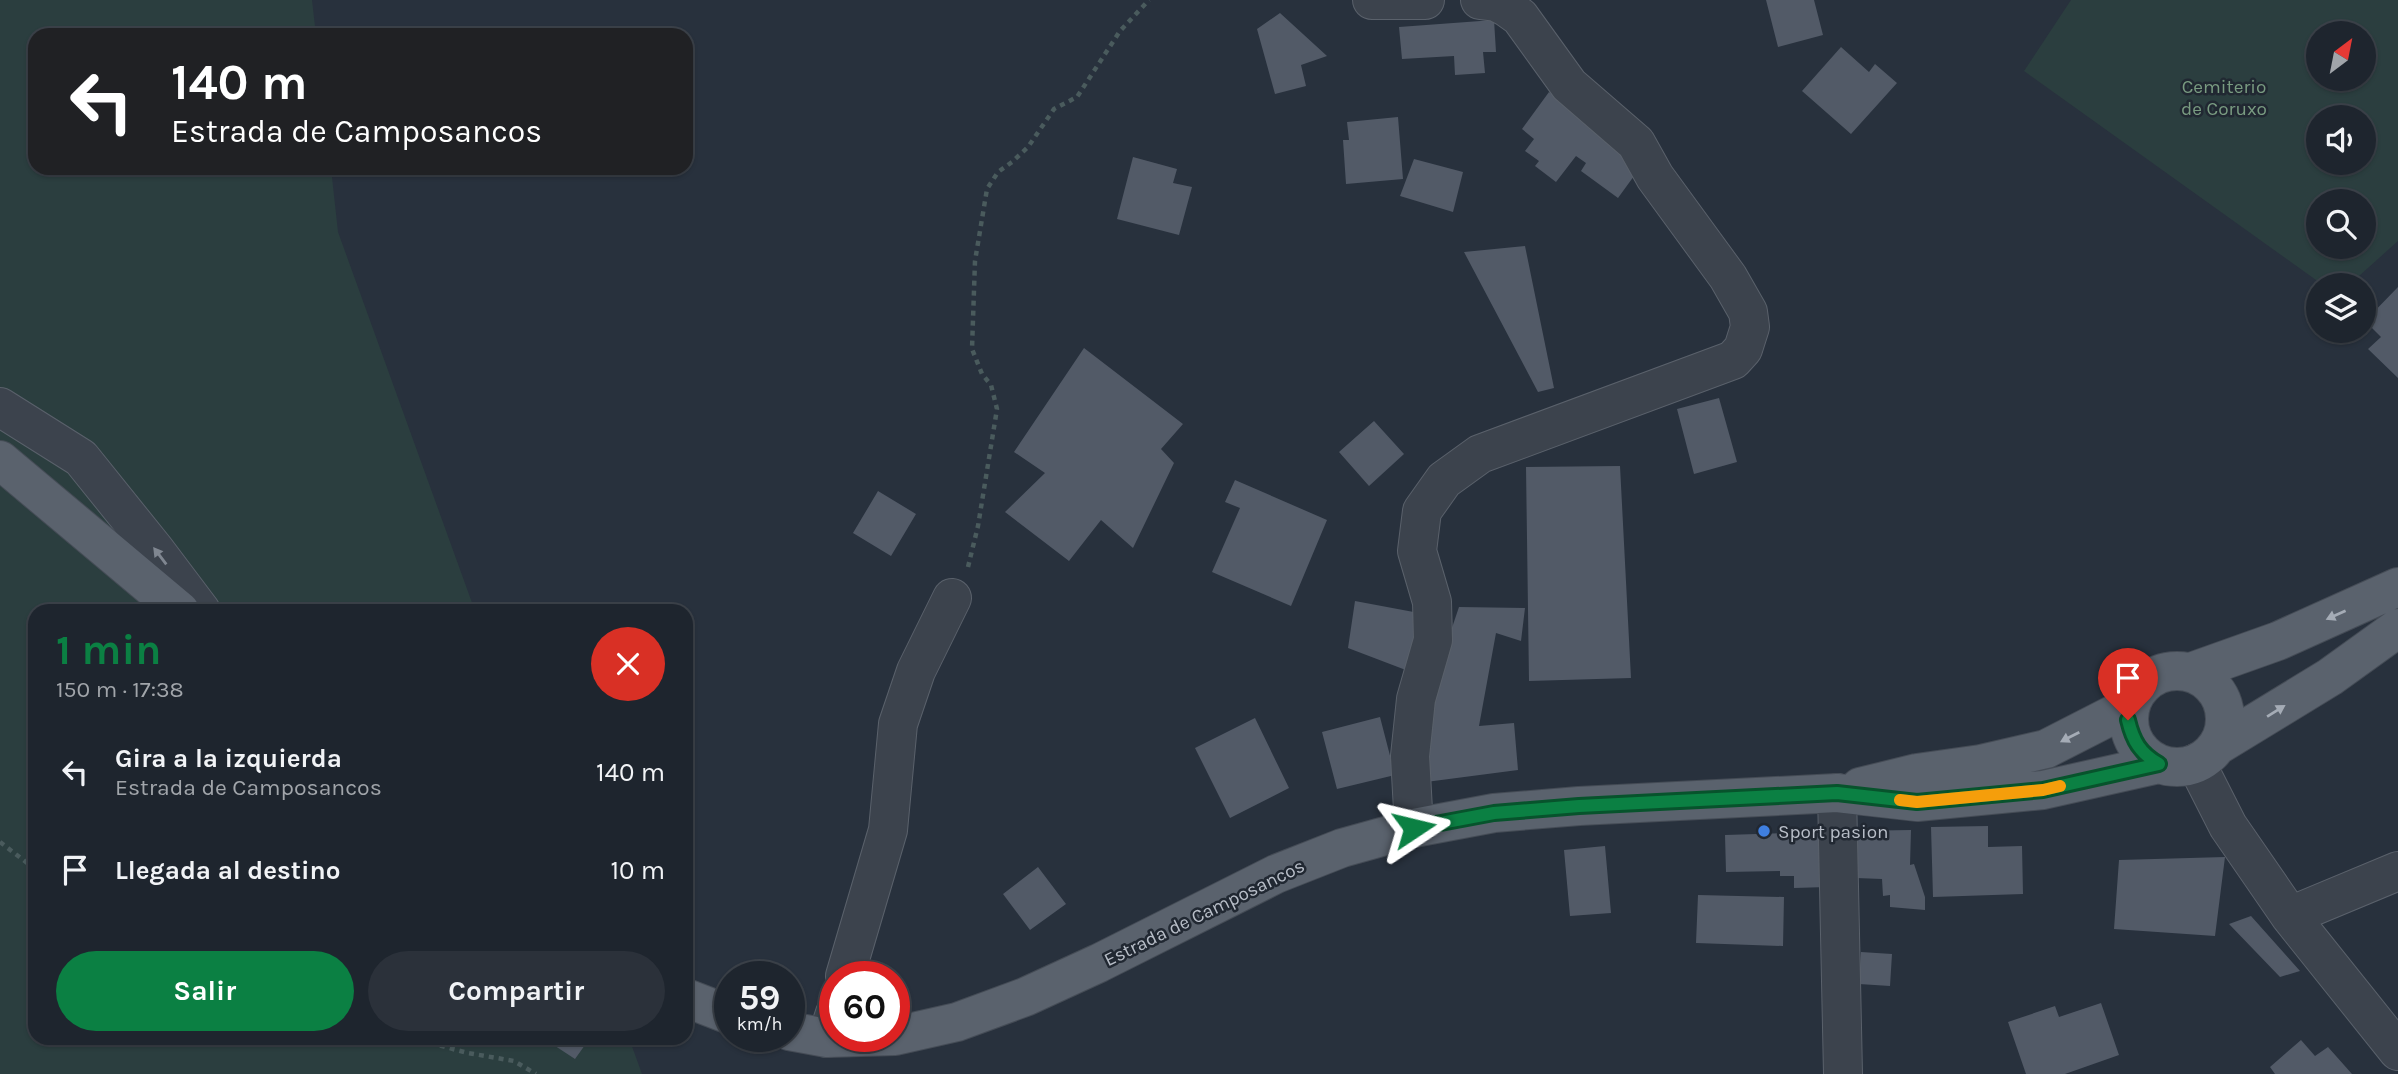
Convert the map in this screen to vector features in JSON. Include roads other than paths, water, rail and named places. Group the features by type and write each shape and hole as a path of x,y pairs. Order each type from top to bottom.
{"main road":[{"path":"7,466 172,604"},
{"name":"Estrada de Camposancos","path":"1837,793 1917,773 1981,764 2046,749 2130,706 2136,692 2147,680 2160,673 2175,670 2190,672 2277,641 2398,587"},
{"name":"Estrada de Camposancos","path":"910,1033 957,1022 1026,997 1276,874 1342,848 1414,828 1494,813 1579,806 1837,793 1917,802 2043,790 2159,764 2178,767 2207,755 2330,677 2398,628"},
{"path":"2190,672 2212,686 2220,696 2224,708 2223,734 2207,755"},
{"path":"2130,706 2128,720 2137,746 2147,757 2159,764"},
{"path":"693,1001 714,1009"}],"street":[{"path":"1372,0 1424,0"},
{"path":"1414,828 1410,756 1413,722 1416,699 1433,640 1432,603 1417,551 1422,511 1444,480 1480,454 1733,360 1744,349 1750,327 1748,312 1728,277 1655,177 1636,143 1569,85 1520,18 1496,2 1480,0"},
{"path":"0,407 81,458 196,604"},
{"path":"7,466 47,435"},
{"path":"849,961 888,830 898,724 916,671 953,598"},
{"path":"2207,755 2228,826 2290,916 2398,1051"},
{"path":"1837,793 1843,1074"},
{"path":"2290,916 2398,871"}],"place":[{"name":"Sport pasion","path":"1764,831"}],"park label":[{"name":"Cemiterio de Coruxo","path":"2224,97"}]}
